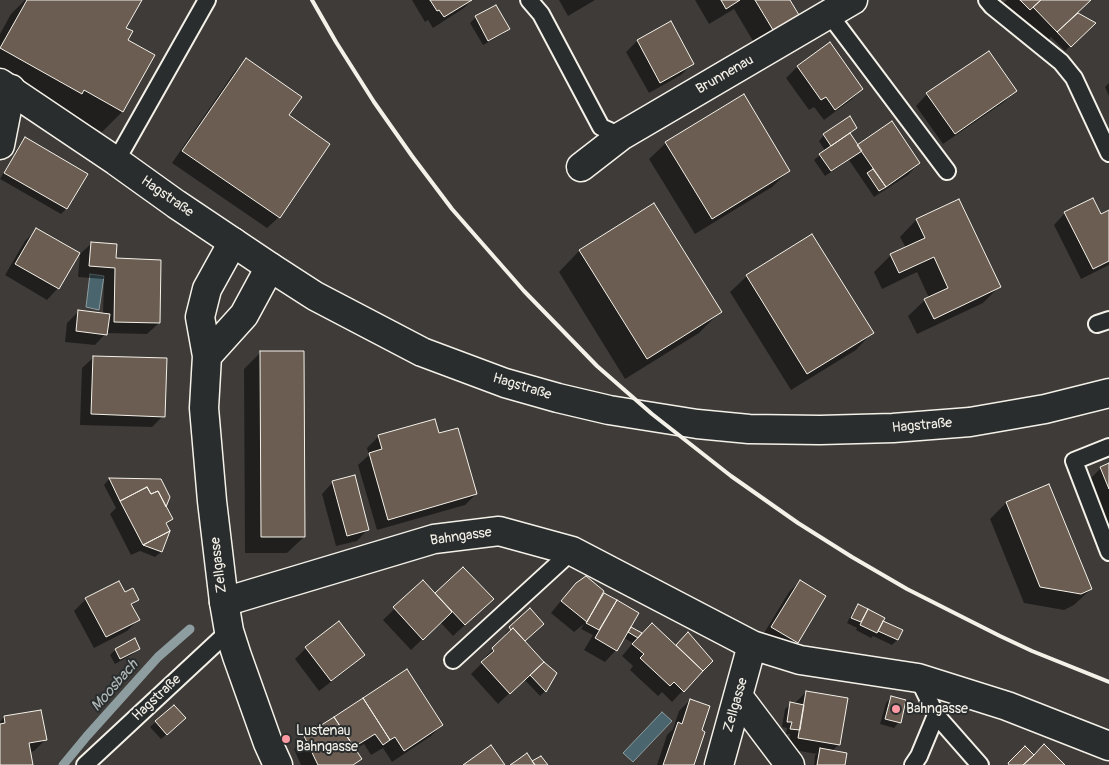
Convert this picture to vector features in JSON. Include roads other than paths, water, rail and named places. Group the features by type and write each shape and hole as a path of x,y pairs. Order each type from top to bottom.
{"main road":[{"name":"Brunnenau","path":"581,167 621,136 852,0"},
{"name":"Hagstraße","path":"0,145 5,86 270,268 315,296 422,352 505,383 609,410 697,424 749,429 893,428 980,420 1045,409 1109,393"},
{"name":"Zellgasse","path":"233,242 207,289 200,317 207,356 204,408 212,501 229,631 268,743 278,765"},
{"path":"207,356 244,315 270,268"},
{"name":"Bahngasse","path":"224,602 434,539 499,531 572,551 752,645 800,660 918,678 1007,706 1109,746"},
{"name":"Zellgasse","path":"719,765 752,645"},
{"path":"738,696 790,765"}],"lane":[{"path":"116,161 207,0"},
{"path":"529,0 541,14 601,127 621,136"},
{"path":"987,0 1061,62 1074,78 1109,152"},
{"path":"829,14 947,171"},
{"path":"1109,447 1074,461 1109,552"},
{"path":"453,660 572,551"},
{"name":"Hagstraße","path":"85,765 229,631"},
{"path":"918,678 936,715 980,765"},
{"path":"913,765 919,756 936,715"}],"water":[{"path":"90,274 104,276 99,310 86,307"},
{"path":"662,712 672,721 633,762 623,753"}],"waterway":[{"name":"Moosbach","path":"63,765 158,657 190,629"}],"railway":[{"path":"312,0 374,102 452,209 524,291 597,366 652,414 731,476 798,523 852,557 907,589 1000,636 1109,682"}],"place":[{"name":"Bahngasse","path":"896,709"},
{"name":"Lustenau Bahngasse","path":"286,739"}]}
